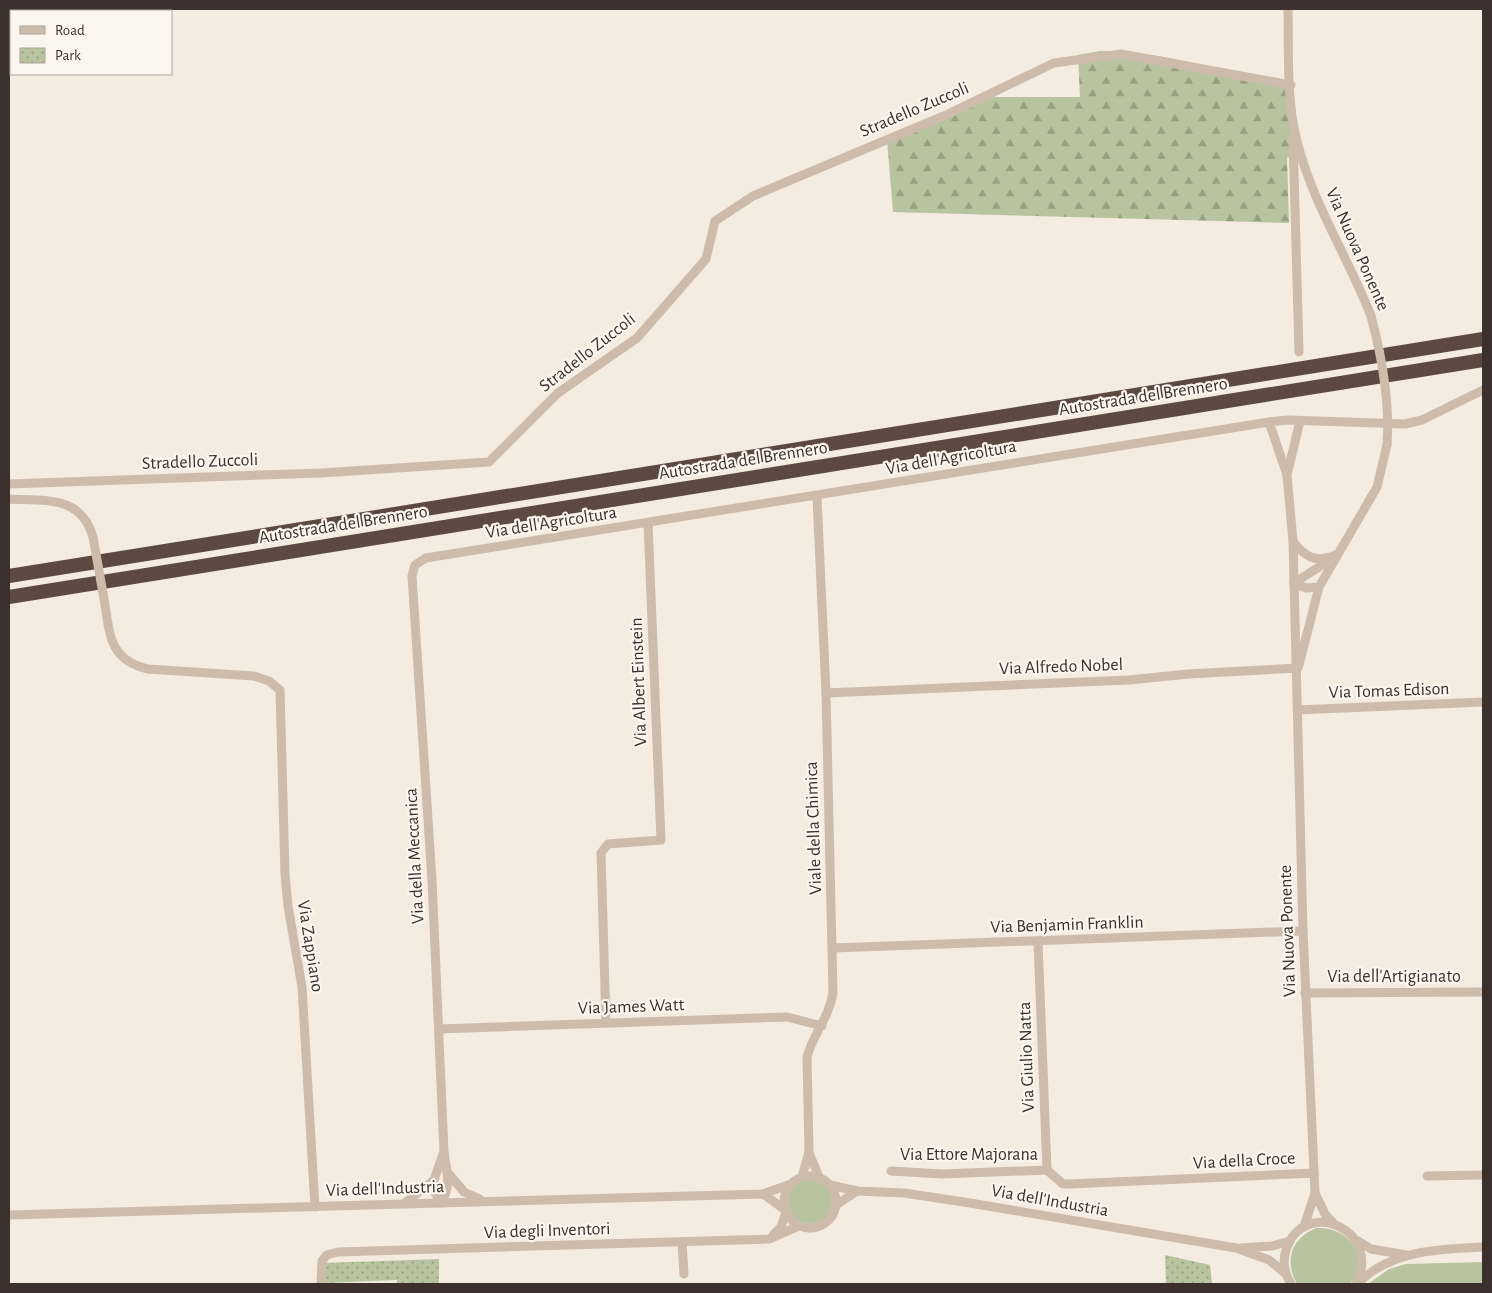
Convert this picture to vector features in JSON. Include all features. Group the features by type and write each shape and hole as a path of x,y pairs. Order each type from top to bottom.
{"highway":[{"name":"Autostrada del Brennero","path":"9,576 1483,339"},
{"name":"Autostrada del Brennero","path":"9,597 1483,360"}],"street":[{"name":"Via Nuova Ponente","path":"1288,9 1299,352"},
{"name":"Stradello Zuccoli","path":"9,484 321,474 489,462 558,393 637,338 706,259 715,221 753,196 946,115 1054,63 1121,54 1291,85"},
{"name":"Via Nuova Ponente","path":"1293,124 1307,174 1371,316 1386,396 1388,427 1387,445 1377,487 1319,587 1298,668"},
{"name":"Via dell'Agricoltura","path":"420,561 426,558 817,497 1069,453 1269,422 1300,420 1381,425 1406,424 1426,417 1483,390"},
{"path":"1287,475 1300,420"},
{"path":"1269,422 1287,475"},
{"name":"Via Nuova Ponente","path":"1287,475 1293,541 1298,668 1297,710 1305,993 1315,1193 1304,1227"},
{"name":"Viale della Chimica","path":"802,1177 809,1152 807,1057 831,1006 833,948 826,693 817,497"},
{"name":"Via Zappiano","path":"9,499 70,505 86,518 93,537 113,644 120,656 131,664 148,669 254,676 269,681 280,690 285,874 288,906 302,987 315,1207"},
{"name":"Via Albert Einstein","path":"606,1023 601,853 608,844 661,840 648,523"},
{"path":"1293,541 1304,555 1310,558 1325,560 1336,555"},
{"path":"1294,584 1336,555"},
{"name":"Via della Meccanica","path":"420,561 415,565 412,576 432,880 444,1152 448,1190 440,1203"},
{"path":"1294,584 1306,588 1319,587"},
{"path":"1296,620 1310,617"},
{"name":"Via Alfredo Nobel","path":"826,693 1129,680 1188,674 1298,668"},
{"name":"Via Tomas Edison","path":"1297,710 1483,702"},
{"name":"Via Benjamin Franklin","path":"833,948 1303,931"},
{"name":"Via Giulio Natta","path":"1038,942 1047,1170"},
{"name":"Via dell'Artigianato","path":"1305,993 1483,992"},
{"name":"Via James Watt","path":"439,1029 787,1017 822,1026"},
{"name":"Via della Meccanica","path":"402,1204 411,1200 434,1180 444,1152"},
{"name":"Via della Meccanica","path":"444,1152 449,1172 458,1187 470,1196 486,1201"},
{"name":"Viale della Chimica","path":"809,1152 819,1177"},
{"name":"Via Ettore Majorana","path":"891,1171 942,1174 1047,1170"},
{"name":"Via della Croce","path":"1047,1170 1063,1184 1314,1173"},
{"path":"1428,1176 1483,1175"},
{"path":"763,1194 785,1211 799,1226 811,1229 822,1226 834,1213 836,1198 830,1185 819,1177 802,1177 791,1184 784,1196 785,1211 781,1227 769,1239"},
{"path":"434,1180 434,1190 440,1203"},
{"name":"Via dell'Industria","path":"9,1215 763,1194 791,1184"},
{"name":"Via dell'Industria","path":"830,1185 857,1191 904,1193 1236,1248 1268,1260 1285,1273"},
{"path":"836,1205 857,1191"},
{"name":"Via Nuova Ponente","path":"1315,1193 1325,1214 1334,1224"},
{"path":"1291,1284 1285,1273 1284,1257 1290,1241 1304,1227 1319,1222 1334,1224 1343,1228 1364,1247 1407,1255"},
{"name":"Via degli Inventori","path":"321,1284 320,1266 327,1255 338,1252 769,1239 799,1226"},
{"path":"1357,1240 1362,1251 1363,1263 1357,1284"},
{"name":"Via dell'Industria","path":"1236,1248 1272,1246 1290,1241"},
{"path":"682,1242 684,1274"},
{"path":"1357,1284 1374,1270 1407,1255 1442,1249 1483,1247"}],"green space":[{"path":"1100,51 1125,52 1174,59 1294,89 1295,158 1287,157 1289,223 893,212 887,139 976,97 1080,97 1078,55"},
{"path":"810,1180 822,1184 828,1190 832,1202 828,1214 822,1220 810,1224 798,1220 792,1214 788,1202 792,1190 798,1184"},
{"path":"1316,1228 1338,1232 1347,1237 1353,1245 1357,1253 1358,1263 1356,1273 1350,1284 1297,1284 1291,1267 1292,1251 1301,1238"},
{"path":"1165,1255 1210,1265 1212,1284 1166,1284"},
{"path":"439,1259 439,1284 397,1284 397,1280 324,1283 324,1263"},
{"path":"1483,1262 1483,1284 1368,1284 1389,1269 1406,1264"}],"waterway":[{"path":"158,10 163,9"}]}
